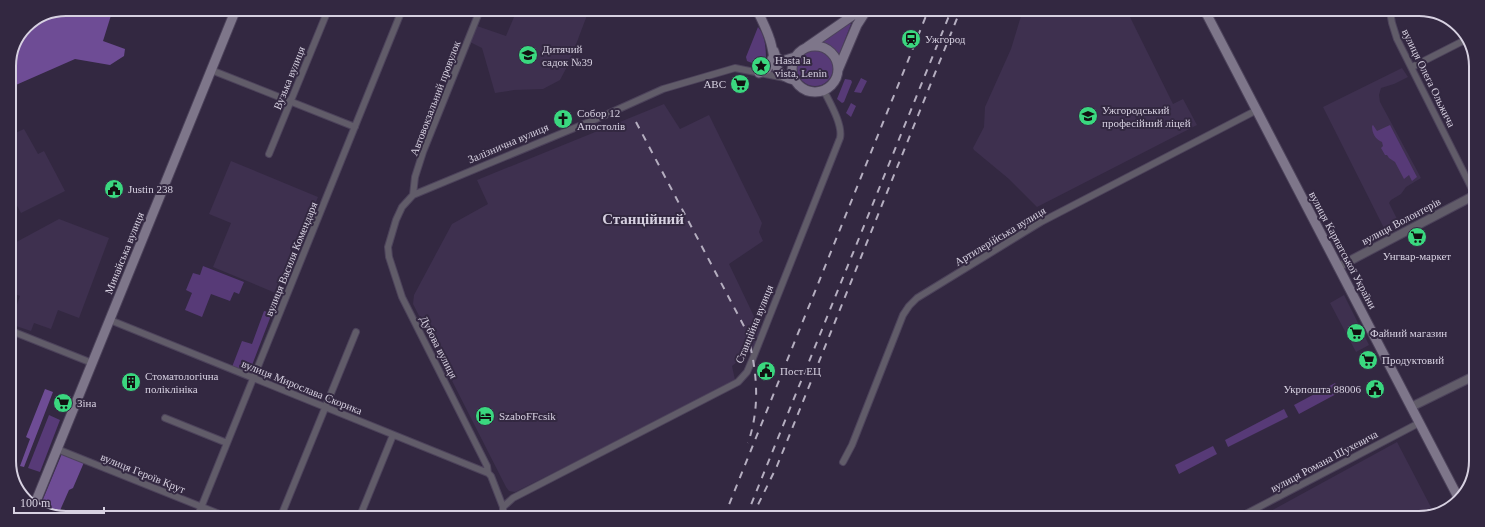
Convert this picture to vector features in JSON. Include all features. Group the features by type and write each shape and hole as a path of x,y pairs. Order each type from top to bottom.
{"main road":[{"name":"Минайська вулиця","path":"36,501 233,16"},
{"path":"760,16 766,27 777,68 800,88 808,92 817,93 824,91 836,80 838,70 857,25 863,16"},
{"path":"790,79 792,76 792,66 795,57 800,51 807,48 851,16"},
{"name":"вулиця Карпатської України","path":"1208,16 1457,495"},
{"path":"807,48 820,47 831,52 837,63 838,70"},
{"path":"773,53 780,60 787,60 795,57"},
{"path":"759,73 767,69 773,53"}],"street":[{"name":"Вузька вулиця","path":"269,154 326,16"},
{"name":"вулиця Василя Комендаря","path":"200,511 400,16"},
{"name":"Автовокзальний провулок","path":"413,195 413,186 423,152 478,16"},
{"name":"вулиця Олега Ольжича","path":"1391,16 1397,39 1469,183"},
{"path":"1412,67 1462,41"},
{"name":"Залізнична вулиця","path":"413,195 663,89 735,68 790,79"},
{"path":"211,70 355,127"},
{"name":"Станційна вулиця","path":"503,507 513,498 738,382 744,377 765,329 840,138 841,134 839,125 824,91"},
{"name":"Артилерійська вулиця","path":"843,462 852,445 903,316 909,306 917,298 1041,222 1257,110"},
{"name":"Дубова вулиця","path":"413,195 402,207 396,220 388,247 388,257 402,297 487,466 488,473 491,476 503,507"},
{"name":"вулиця Волонтерів","path":"1338,267 1469,198"},
{"name":"вулиця Мирослава Скорика","path":"110,320 488,473"},
{"path":"283,511 356,332"},
{"path":"16,333 92,363"},
{"path":"1411,407 1469,378"},
{"path":"165,418 227,443"},
{"name":"вулиця Романа Шухевича","path":"1251,511 1420,423"},
{"path":"362,511 393,435"},
{"name":"вулиця Героїв Крут","path":"57,449 212,511"}],"shaded area":[{"path":"111,16 103,41 125,49 124,56 110,65 75,59 16,85 17,56 20,47 30,30 38,24 56,17"},
{"name":"Дитячий садок №39","path":"514,16 587,16 569,63 560,80 543,89 514,90 495,93 482,48 470,42 477,26 506,36"},
{"name":"Ужгородський професійний ліцей","path":"1021,16 1129,16 1173,104 1183,99 1197,125 1037,207 1009,179 973,148 984,127 985,107 1011,49"},
{"path":"849,22 851,24 838,55 831,47 823,43"},
{"path":"758,27 763,35 766,53 766,62 759,66 747,61 746,57"},
{"path":"815,50 825,53 830,58 833,68 830,78 825,83 815,86 805,83 800,78 797,68 800,58 805,53"},
{"path":"1402,68 1408,77 1394,84 1381,88 1379,95 1380,102 1421,178 1406,187 1401,194 1389,203 1401,227 1387,234 1323,107"},
{"path":"861,78 867,81 861,93 854,92"},
{"path":"845,79 851,80 852,82 844,102 842,103 837,99"},
{"path":"851,103 856,106 851,117 846,113"},
{"path":"664,104 680,129 709,115 762,223 759,232 763,241 729,264 760,329 752,350 732,366 735,380 687,406 515,492 509,491 413,304 414,295 452,224 488,204 477,180"},
{"path":"1373,125 1377,131 1390,125 1417,177 1412,181 1409,175 1404,179 1395,162 1385,155 1381,148 1383,146 1382,142 1377,139 1373,133"},
{"path":"24,129 38,154 44,151 65,191 21,213 16,204 16,133"},
{"path":"231,161 318,197 278,294 213,267 231,223 209,214"},
{"path":"59,219 109,238 79,318 58,310 51,329 34,323 31,331 16,326 16,307 20,296 16,295 16,242"},
{"path":"203,266 244,282 239,294 234,292 230,301 211,294 202,317 185,310 192,293 186,290 193,273 200,275"},
{"path":"1344,295 1369,345 1356,352 1330,303"},
{"path":"264,311 272,313 249,373 232,367 242,341 252,344"},
{"path":"1335,383 1340,392 1299,414 1294,405"},
{"path":"45,389 53,392 24,467 20,466 30,439 26,437"},
{"path":"1284,409 1288,417 1228,447 1225,440"},
{"path":"49,415 60,420 40,472 28,468"},
{"path":"1397,442 1432,509 1420,511 1271,511"},
{"path":"1213,446 1217,454 1179,474 1175,465"},
{"path":"63,451 85,460 73,488 69,490 60,510 41,504"}],"railway":[{"path":"726,511 926,16"},
{"path":"748,511 949,16"},
{"path":"755,511 777,466 958,16"},
{"path":"636,122 746,330 753,358 756,386 755,415 748,443"}],"place":[{"name":"Ужгород","path":"911,39"},
{"name":"Дитячий садок №39","path":"528,55"},
{"name":"Hasta la vista, Lenin","path":"761,66"},
{"name":"ABC","path":"740,84"},
{"name":"Ужгородський професійний ліцей","path":"1088,116"},
{"name":"Собор 12 Апостолів","path":"563,119"},
{"name":"Justin 238","path":"114,189"},
{"name":"Унгвар-маркет","path":"1417,237"},
{"name":"Файний магазин","path":"1356,333"},
{"name":"Продуктовий","path":"1368,360"},
{"name":"Пост ЕЦ","path":"766,371"},
{"name":"Стоматологічна поліклініка","path":"131,382"},
{"name":"Укрпошта 88006","path":"1375,389"},
{"name":"Зіна","path":"63,403"},
{"name":"SzaboFFcsik","path":"485,416"}],"district":[{"name":"Станційний","path":"643,219"}]}
